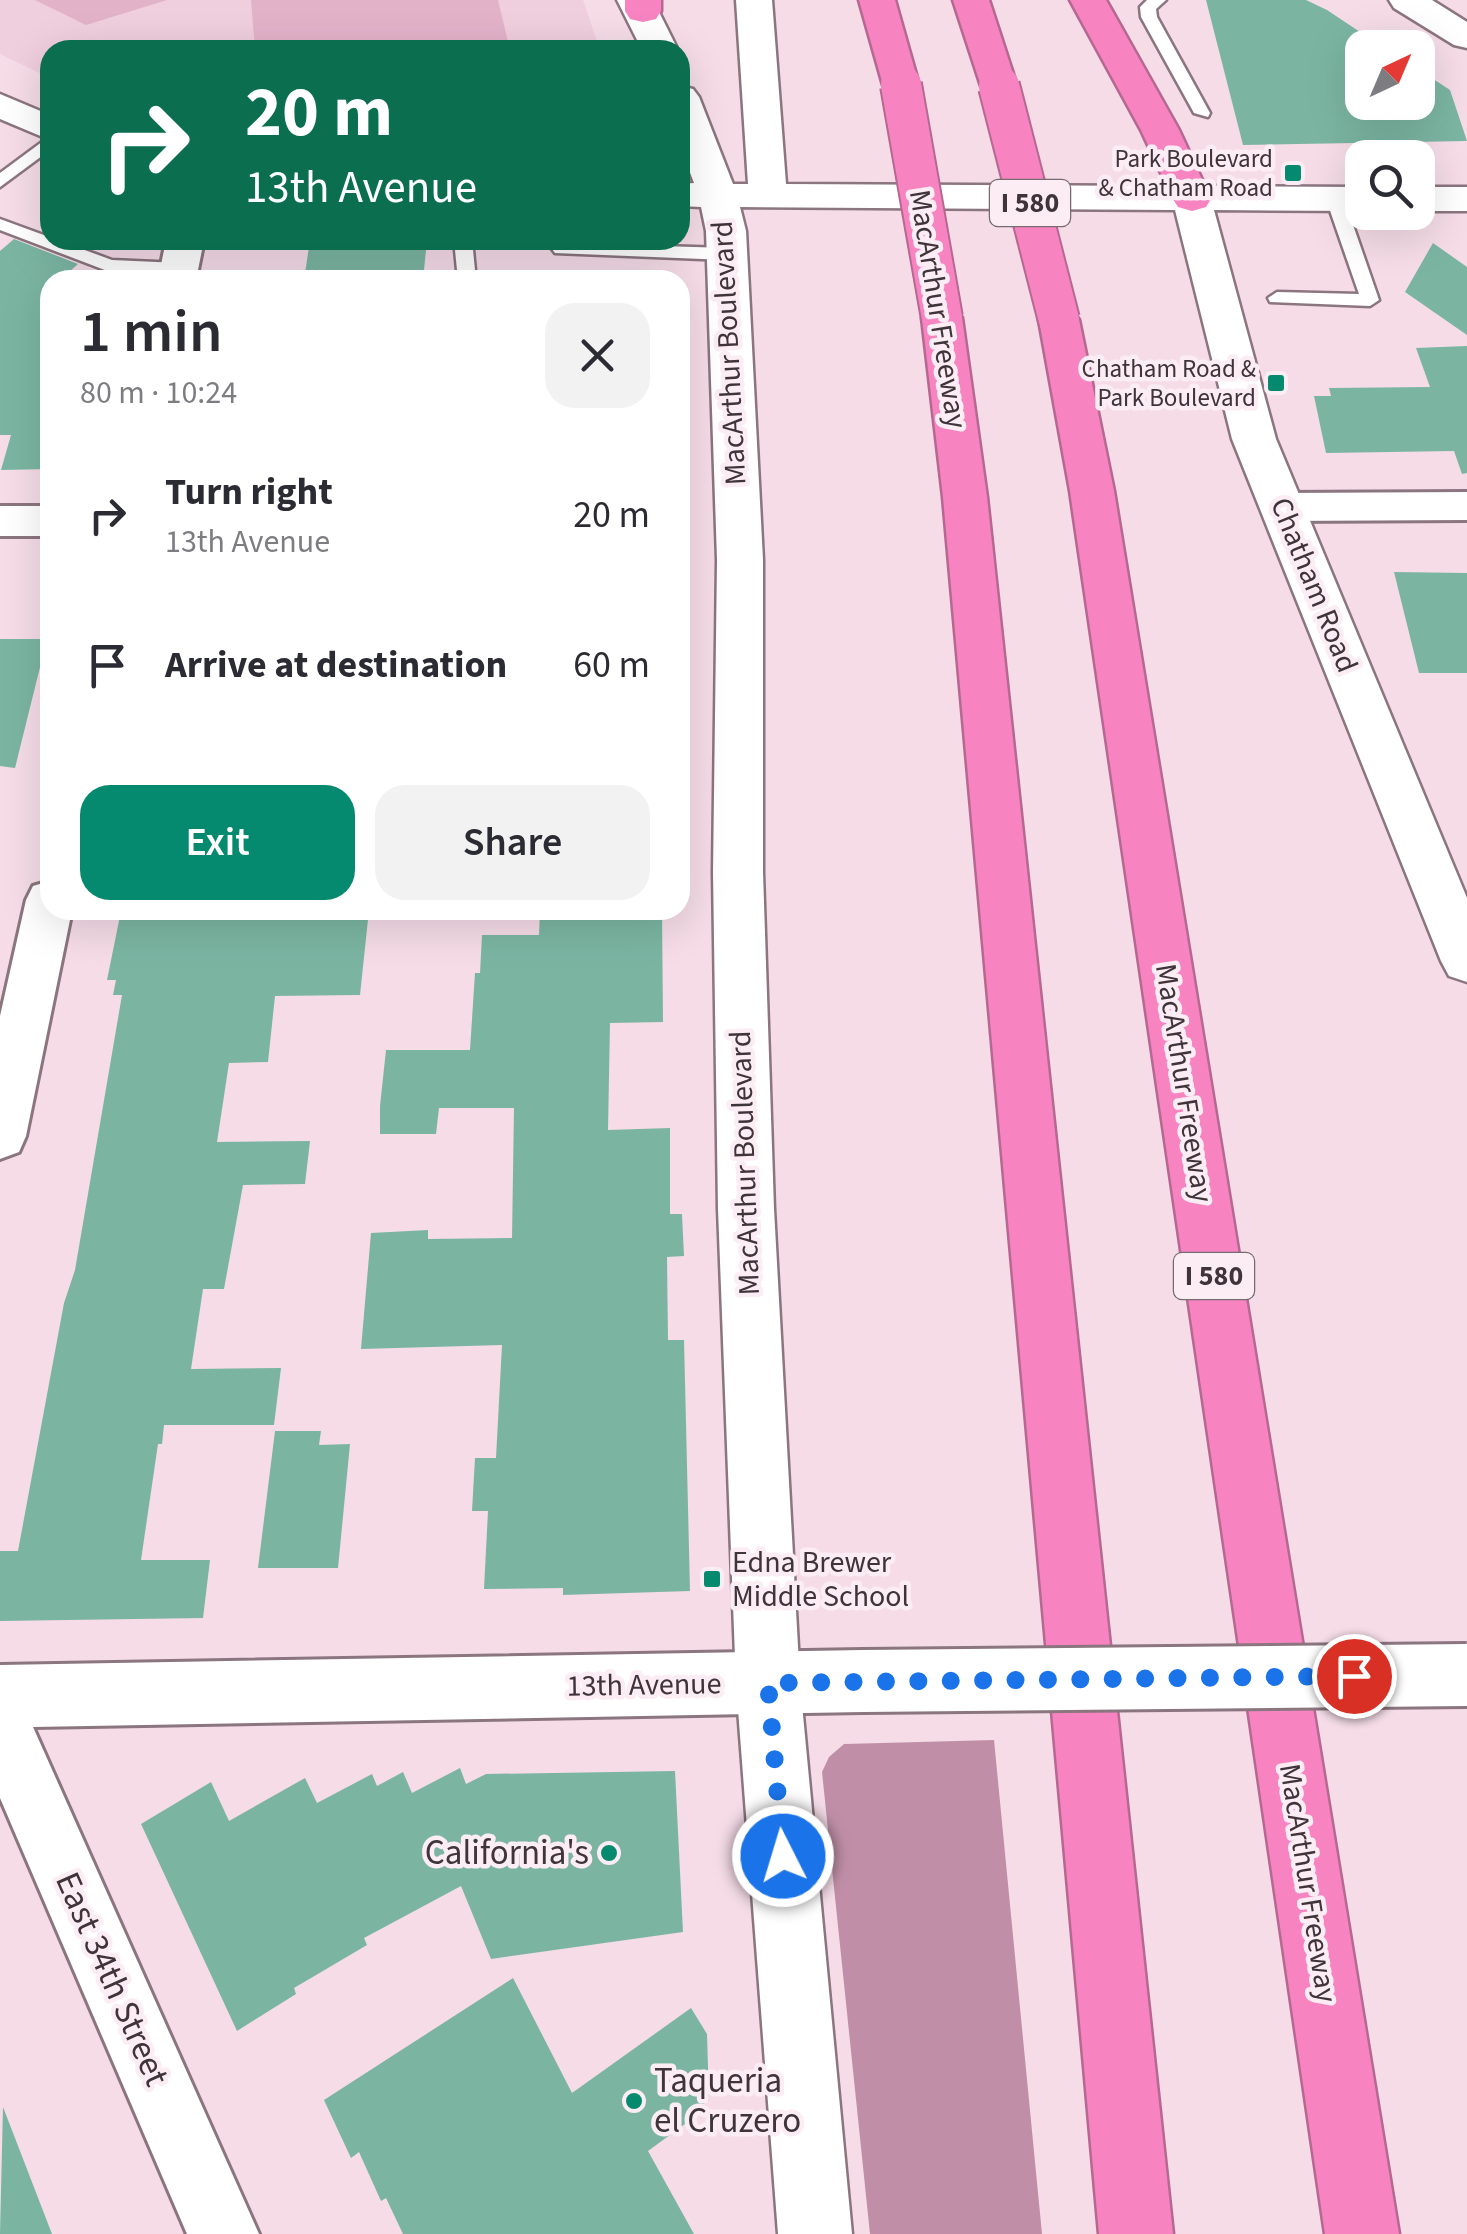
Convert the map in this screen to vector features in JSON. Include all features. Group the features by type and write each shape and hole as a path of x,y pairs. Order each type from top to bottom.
{"highway":[{"name":"MacArthur Freeway","path":"877,0 902,85 942,318 969,536 1136,2234"},
{"name":"MacArthur Freeway","path":"972,0 999,86 1059,320 1092,491 1362,2234"},
{"path":"1088,0 1160,130 1192,199"}],"main road":[{"name":"MacArthur Boulevard","path":"754,0 768,197"},
{"path":"1407,0 1467,36"},
{"path":"640,4 656,40"},
{"path":"0,104 40,124"},
{"name":"MacArthur Boulevard","path":"690,149 699,195 727,254 740,560 740,1050 768,1683 815,2234"},
{"path":"699,195 1345,199"},
{"name":"Chatham Road","path":"1192,199 1254,439 1467,961"},
{"path":"1435,199 1467,199"}],"street":[{"path":"1282,508 1467,506"},
{"path":"0,521 40,520"},
{"path":"0,1136 46,920"},
{"name":"13th Avenue","path":"0,1696 1467,1675"},
{"name":"East 34th Street","path":"0,1724 224,2234"}],"lane":[{"path":"1158,0 1148,7 1149,17 1202,113"},
{"path":"0,182 40,149"},
{"path":"0,224 40,239"},
{"path":"1277,298 1370,300 1355,230"},
{"path":"68,250 110,266 180,263"},
{"path":"561,252 623,259 727,254"}],"shaded area":[{"path":"0,0 583,0 597,40 40,40 40,73 0,54"},
{"path":"35,0 167,0 86,25"},
{"path":"251,0 498,0 508,40 254,40"},
{"path":"994,1740 1042,2234 870,2234 822,1772 829,1757 844,1744"}],"building":[{"path":"1206,0 1306,0 1327,10 1357,30 1345,30 1345,120 1435,120 1435,80 1450,90 1467,141 1345,140 1345,143 1243,145"},
{"path":"14,239 78,264 71,270 40,270 40,469 1,470 11,435 0,435 0,251"},
{"path":"1433,243 1467,267 1467,335 1405,292"},
{"path":"308,250 426,250 424,270 306,270"},
{"path":"1467,346 1467,473 1462,474 1454,451 1326,453 1314,396 1331,396 1329,388 1430,387 1416,348"},
{"path":"1394,572 1467,573 1467,673 1419,673"},
{"path":"0,639 40,639 40,667 15,768 0,766"},
{"path":"119,920 368,920 360,995 275,996 268,1062 229,1063 217,1142 310,1141 305,1184 243,1185 224,1289 203,1289 191,1369 281,1368 274,1425 164,1425 162,1444 158,1444 141,1560 210,1560 203,1618 0,1621 0,1551 18,1551 64,1303 75,1270 122,995 113,995 116,980 107,980"},
{"path":"540,920 662,920 663,1022 610,1023 608,1130 670,1128 670,1214 682,1214 684,1256 667,1257 668,1340 684,1340 690,1591 563,1595 563,1588 484,1589 488,1511 472,1511 475,1458 496,1458 502,1345 361,1349 371,1233 428,1230 428,1239 512,1238 514,1108 439,1108 436,1134 380,1134 386,1050 470,1050 475,973 480,973 482,935 539,935"},
{"path":"275,1431 321,1431 319,1445 350,1444 338,1568 258,1568"},
{"path":"460,1768 466,1784 486,1774 675,1771 683,1932 491,1959 461,1886 364,1938 367,1945 294,1988 296,1994 237,2031 141,1824 211,1782 229,1821 305,1778 317,1803 372,1774 377,1786 403,1772 412,1793"},
{"path":"513,1978 572,2093 691,2008 707,2034 709,2100 687,2117 689,2121 648,2151 694,2234 403,2234 386,2198 381,2201 359,2152 351,2158 324,2100"},
{"path":"3,2107 52,2234 0,2234"}],"place":[{"name":"Park Boulevard & Chatham Road","path":"1293,173"},
{"name":"Chatham Road & Park Boulevard","path":"1276,383"},
{"name":"Edna Brewer Middle School","path":"712,1579"},
{"name":"California's","path":"609,1853"},
{"name":"Taqueria el Cruzero","path":"634,2101"}],"route":[{"path":"783,1856 768,1683 1354,1676"}]}
